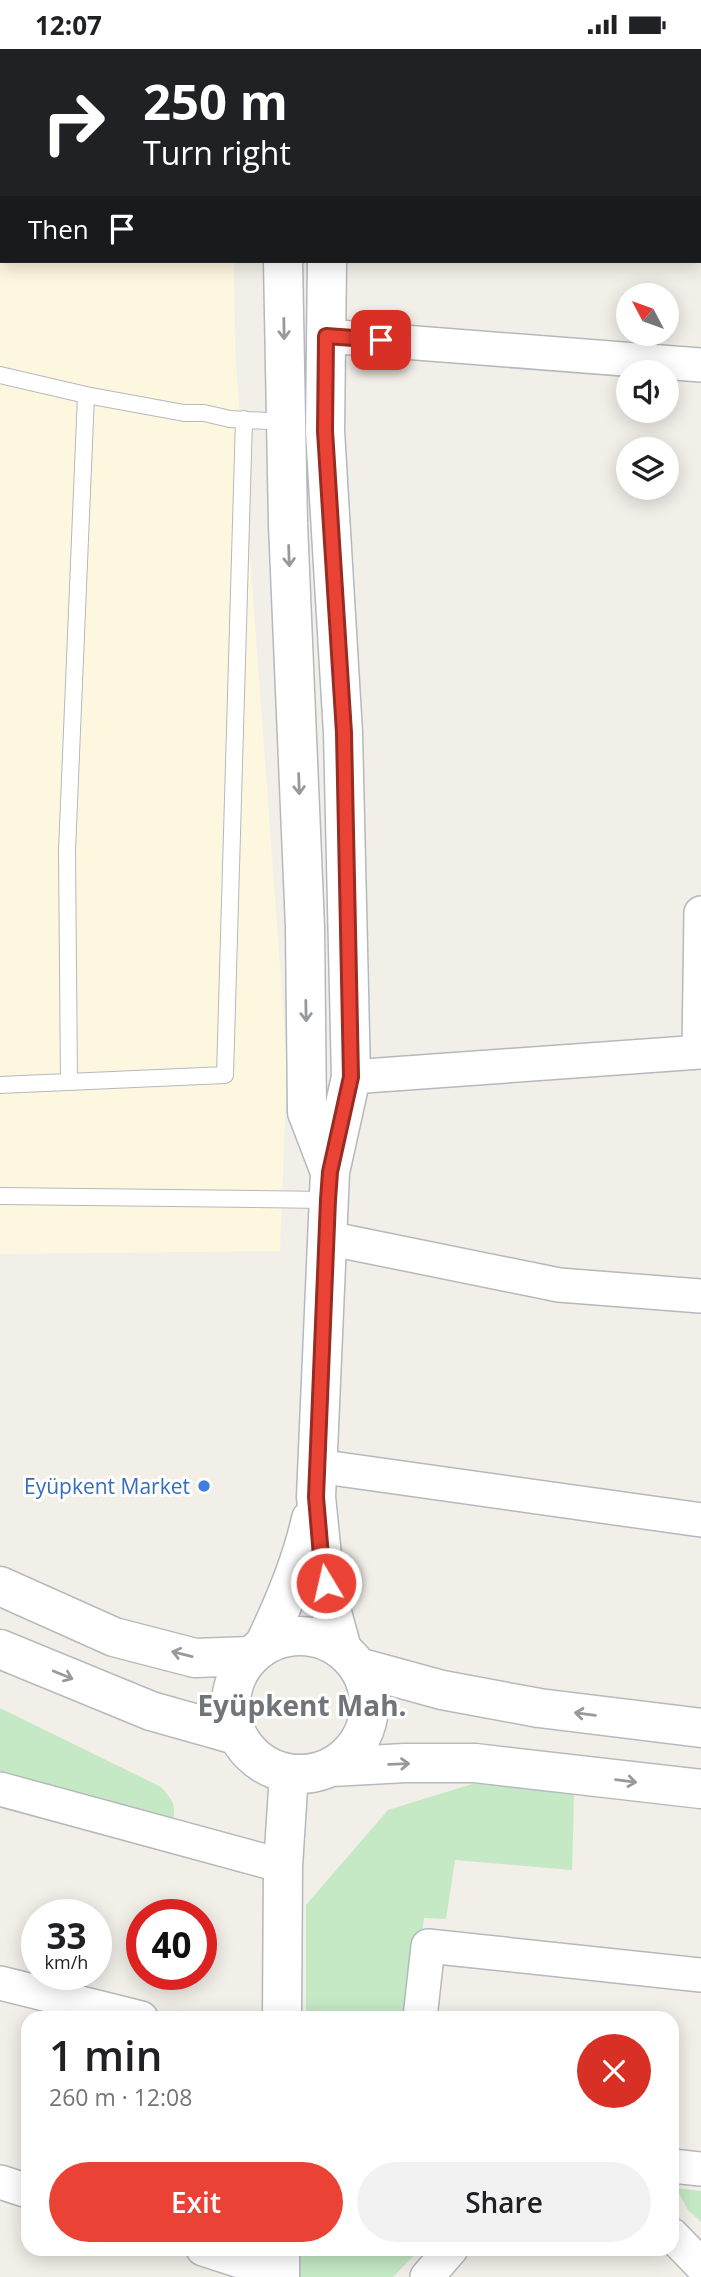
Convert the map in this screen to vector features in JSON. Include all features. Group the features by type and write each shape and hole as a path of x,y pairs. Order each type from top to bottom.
{"street":[{"path":"283,263 285,422 305,927 307,1112 329,1186"},
{"path":"327,263 325,431 344,733 351,1077 329,1186 317,1481 321,1556 331,1609 350,1658 368,1689 369,1712 363,1734 350,1753 331,1767"},
{"path":"326,336 701,365"},
{"path":"351,1077 700,1052 701,913"},
{"path":"327,1238 559,1285 701,1296"},
{"path":"317,1481 701,1520"},
{"path":"317,1481 304,1553 284,1603 257,1651 237,1673 231,1693 230,1715 236,1735 249,1754 269,1768 289,1774 311,1774 331,1767 475,1763 701,1789"},
{"path":"0,1586 114,1637 195,1658 257,1651 283,1637 303,1635 324,1639 350,1658 442,1690 539,1708 701,1728"},
{"path":"0,1649 151,1711 236,1735"},
{"path":"282,2011 283,1866 289,1774"},
{"path":"0,1790 283,1866"},
{"path":"421,2011 428,1946 701,1975"},
{"path":"0,1983 113,2011"},
{"path":"679,2167 701,2169"},
{"path":"0,2182 21,2189"},
{"path":"679,2242 701,2265"},
{"path":"233,2256 280,2267"},
{"path":"427,2277 445,2256"}],"lane":[{"path":"0,375 86,395 184,413 285,422"},
{"path":"69,1082 67,851 86,395"},
{"path":"0,1085 225,1075 244,419"},
{"path":"0,1196 329,1186"}],"shaded area":[{"path":"0,263 234,263 235,350 287,1063 280,1251 0,1254"}],"green space":[{"path":"0,1708 161,1787 174,1806 174,1816 169,1829 0,1775"},
{"path":"482,1781 574,1794 572,1870 455,1860 446,1919 424,1918 412,2011 306,2011 306,1905 388,1810"},
{"path":"679,2188 701,2191 701,2222 688,2210"},
{"path":"300,2256 413,2256 393,2277 300,2277"}],"place":[{"name":"Eyüpkent Market","path":"204,1486"}],"district":[{"name":"Eyüpkent Mah.","path":"302,1705"}],"route":[{"path":"326,1583 316,1497 328,1200 330,1172 351,1077 344,733 325,431 326,336 381,340"}]}
